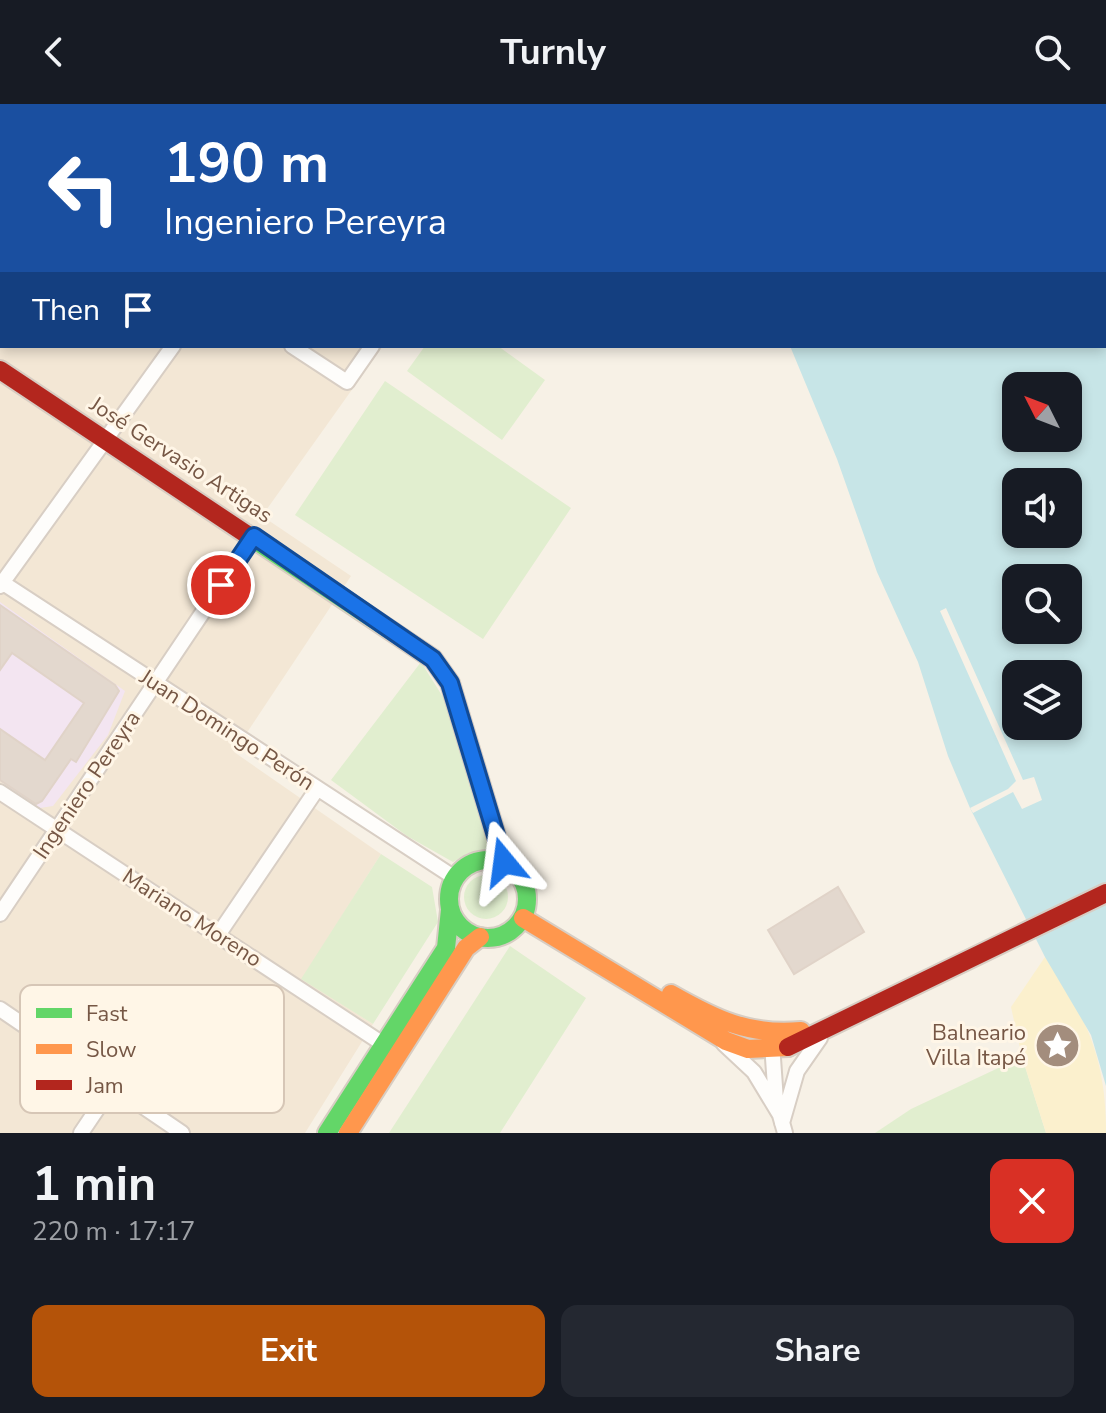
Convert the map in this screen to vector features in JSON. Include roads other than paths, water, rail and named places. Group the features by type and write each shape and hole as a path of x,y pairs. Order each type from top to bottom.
{"street":[{"path":"1,583 172,348"},
{"path":"295,348 347,382 371,348"},
{"name":"José Gervasio Artigas","path":"0,370 254,536 433,659 450,683 504,862"},
{"name":"Ingeniero Pereyra","path":"0,914 254,536"},
{"name":"Juan Domingo Perón","path":"1,583 455,878"},
{"path":"218,935 317,789"},
{"name":"Mariano Moreno","path":"0,792 383,1044"},
{"path":"327,1133 446,948 450,888 455,878 472,863 482,860 504,862 523,880 525,912 504,935 480,937 461,928 450,910"},
{"path":"704,1030 748,1049 772,1043 798,1045 964,960 1106,893"},
{"path":"525,912 735,1052 754,1072 782,1124"},
{"path":"525,912 716,1020 772,1043"},
{"path":"348,1133 466,948 480,937"},
{"path":"0,1009 20,1022"},
{"path":"782,1124 797,1071 812,1047 833,1028"},
{"path":"772,1043 782,1124"},
{"path":"81,1133 94,1113"},
{"path":"154,1113 182,1133"}],"water":[{"path":"791,348 1106,348 1106,1086 1091,1035 1045,957 970,808 948,756 918,662 877,572 837,459"}],"place":[{"name":"Balneario Villa Itapé","path":"1057,1046"}]}
